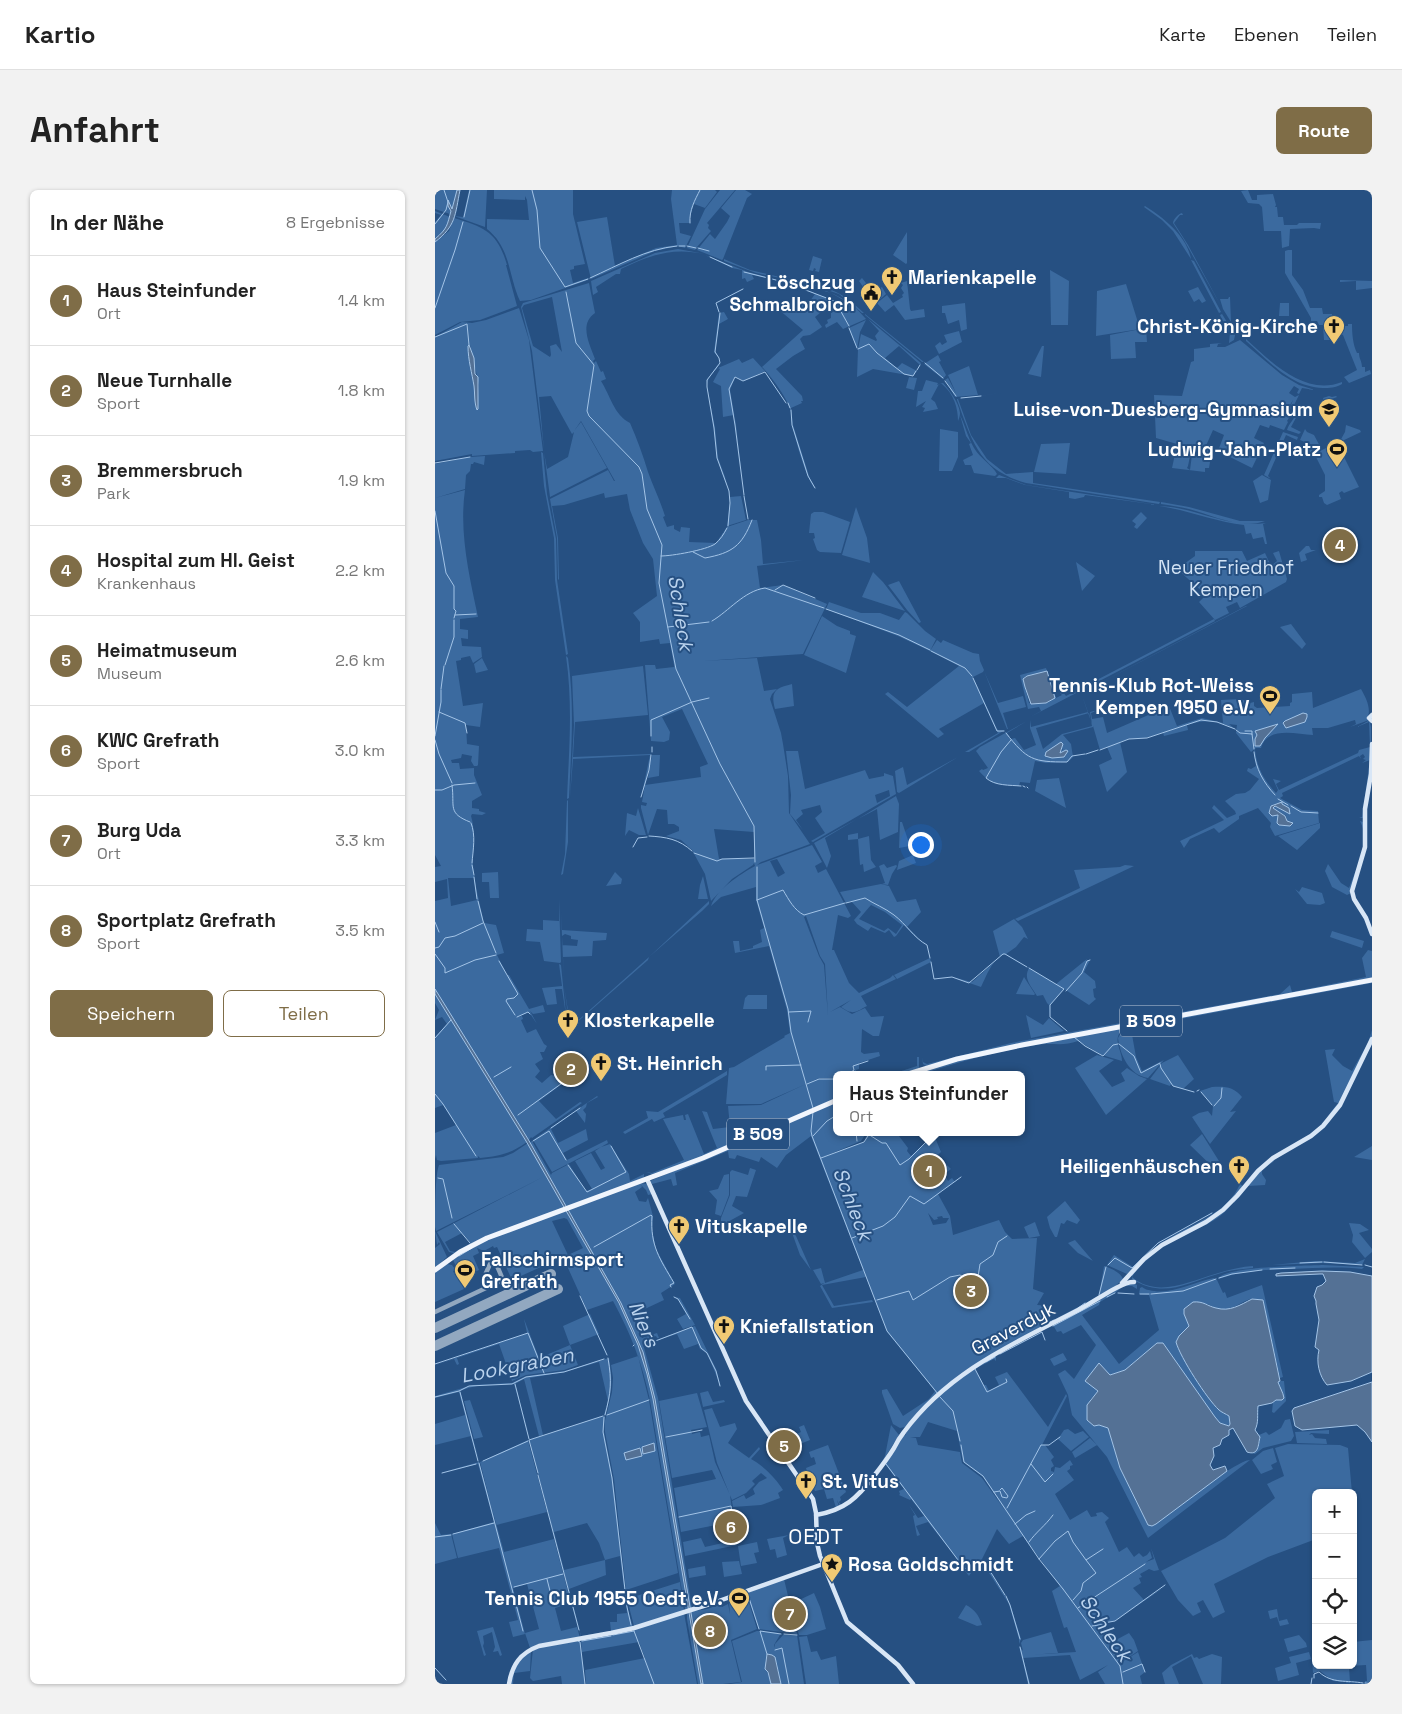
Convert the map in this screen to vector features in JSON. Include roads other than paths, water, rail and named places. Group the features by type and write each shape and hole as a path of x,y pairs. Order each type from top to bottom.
{"main road":[{"path":"1372,715 1369,718 1372,721"},
{"path":"1372,744 1371,769 1365,812 1366,843 1352,892 1372,934"},
{"name":"B 509","path":"918,1071 957,1059 1022,1045 1372,980"},
{"path":"1119,1286 1144,1259 1162,1245 1202,1225 1218,1214 1233,1201 1261,1168 1273,1158 1311,1136 1323,1126 1339,1105 1372,1039"},
{"name":"B 509","path":"435,1270 473,1244 572,1206 640,1182 648,1181 833,1102"},
{"path":"648,1181 746,1401 813,1499 817,1515 817,1543 823,1564 849,1624 902,1669 913,1684"},
{"path":"1119,1286 1128,1282 1134,1282"},
{"name":"Graverdyk","path":"817,1515 832,1512 855,1499 886,1459 889,1450 914,1418 938,1394 976,1365 1119,1286"},
{"path":"509,1684 515,1662 530,1649 623,1631 691,1610 823,1564"}],"waterway":[{"path":"444,190 448,202"},
{"path":"464,217 470,190"},
{"name":"Schleck","path":"532,190 537,210 540,248 565,287 588,279"},
{"path":"690,223 691,209 700,190"},
{"path":"435,224 446,210 448,202"},
{"path":"435,308 463,222"},
{"path":"590,278 643,254 677,246"},
{"path":"679,246 685,246"},
{"path":"687,246 696,248"},
{"path":"698,248 709,251"},
{"path":"710,257 732,267"},
{"path":"744,272 776,280"},
{"path":"719,312 716,303 743,289"},
{"path":"803,289 837,302"},
{"name":"Schleck","path":"566,292 576,343 594,365 587,411 589,416 639,467 642,474 647,509 662,545 659,583 676,669 720,764 754,826 755,862"},
{"path":"839,308 849,326"},
{"path":"720,313 715,352 720,363 707,380 707,387 717,458 729,491 728,526"},
{"path":"435,337 467,324 469,345"},
{"path":"849,328 857,348"},
{"path":"858,349 869,344 877,353 904,374 913,376 916,371"},
{"path":"925,363 943,378"},
{"path":"917,370 920,365"},
{"path":"744,495 729,389 735,377 743,381 765,372 786,403"},
{"path":"945,381 956,396"},
{"path":"961,398 981,396"},
{"path":"788,403 790,408"},
{"path":"791,410 792,425 808,476 815,488"},
{"path":"435,463 470,457"},
{"path":"744,496 748,519"},
{"path":"435,511 446,573 454,586 454,609 456,611 454,618"},
{"path":"693,552 705,558 729,551 740,542 752,520"},
{"path":"661,556 689,552 711,546 719,541 727,528"},
{"path":"775,590 783,585 815,598"},
{"path":"712,621 743,597 765,588 824,608"},
{"path":"826,609 899,635 930,650"},
{"path":"455,615 476,614"},
{"path":"445,665 454,637 454,620"},
{"path":"668,627 709,622"},
{"path":"931,651 965,668 972,676"},
{"path":"441,689 444,666"},
{"path":"973,678 997,731 1004,731"},
{"path":"435,736 441,702 441,690"},
{"path":"651,736 651,720 692,702 709,698"},
{"path":"439,712 465,723 467,733"},
{"path":"1100,750 1129,739 1147,738 1201,720 1217,722 1235,729"},
{"path":"1236,730 1240,733 1252,734 1254,749"},
{"path":"1245,731 1252,731 1252,734"},
{"path":"1006,733 1020,749 1038,760 1067,762 1072,756 1085,754"},
{"path":"435,740 452,783"},
{"path":"1011,740 1001,752 986,778 998,784 1021,786"},
{"path":"652,747 652,752"},
{"path":"1086,754 1098,750"},
{"path":"1254,752 1256,764 1261,775 1275,795"},
{"path":"641,797 649,770 651,755"},
{"path":"435,790 442,790 454,785 475,783"},
{"path":"452,785 453,808 458,816 470,822"},
{"path":"1278,799 1288,805"},
{"path":"1291,806 1301,812 1318,813"},
{"path":"471,823 474,838 472,863"},
{"path":"649,836 672,839 692,851"},
{"path":"633,847 638,838 647,837"},
{"path":"694,853 717,861 722,859 754,858"},
{"path":"472,865 474,875"},
{"name":"Schleck","path":"757,867 757,900 788,1009 791,1032 813,1108"},
{"path":"474,877 477,899"},
{"path":"757,900 783,890 795,908 804,915 845,903"},
{"path":"846,903 865,898 891,913 927,945 930,958"},
{"path":"478,901 483,921 496,953"},
{"path":"435,922 439,932"},
{"path":"435,948 439,947 445,938 455,936 483,923"},
{"path":"435,954 445,968 445,973 475,960 496,955"},
{"path":"931,962 934,979 952,977 969,983 1003,954 1027,967"},
{"path":"1066,991 1082,973 1087,961 1090,960"},
{"path":"499,961 518,994 506,1001 515,1015"},
{"path":"1029,968 1064,989 1050,1005 1050,1017 1067,1031"},
{"path":"789,1012 811,1011 808,1022"},
{"path":"517,1017 528,1012 530,1014"},
{"path":"435,1038 451,1020"},
{"path":"1074,1037 1103,1056 1113,1045 1118,1044"},
{"path":"1119,1044 1134,1056 1141,1073 1160,1063"},
{"path":"853,1071 853,1066 868,1061"},
{"path":"1160,1064 1173,1086 1194,1092"},
{"path":"766,1070 766,1066 801,1065"},
{"path":"494,1077 511,1067"},
{"path":"807,1084 819,1079 833,1079"},
{"path":"518,1115 565,1081"},
{"path":"1214,1106 1221,1098 1222,1088"},
{"path":"1201,1092 1212,1105"},
{"path":"435,1094 476,1156"},
{"path":"551,1128 580,1108"},
{"name":"Schleck","path":"813,1112 812,1136 887,1331 938,1394"},
{"path":"813,1136 833,1117"},
{"path":"533,1141 549,1131 566,1160"},
{"path":"856,1136 857,1141"},
{"path":"821,1158 864,1142 868,1136"},
{"path":"871,1136 882,1143 886,1143 900,1165 909,1159 932,1136"},
{"path":"568,1165 587,1192 626,1172 611,1146"},
{"path":"852,1238 883,1226 895,1217 910,1196 924,1204 961,1177"},
{"path":"438,1178 443,1179 452,1218"},
{"path":"1108,1265 1115,1258 1132,1268 1158,1243 1212,1213"},
{"path":"594,1247 651,1215 654,1244 660,1259 674,1283 670,1285 671,1287"},
{"path":"454,1224 470,1243"},
{"path":"877,1300 909,1291 913,1300 950,1277 960,1275 965,1278 978,1277 980,1264 993,1255 998,1242 1007,1236"},
{"path":"459,1256 472,1248"},
{"path":"1300,1263 1322,1262"},
{"path":"1324,1262 1362,1265"},
{"path":"1365,1265 1372,1267"},
{"path":"1099,1295 1106,1267"},
{"path":"1270,1269 1295,1268"},
{"path":"1219,1278 1232,1274 1262,1270"},
{"path":"1151,1294 1183,1291 1216,1279"},
{"path":"1107,1297 1115,1293"},
{"path":"1118,1293 1134,1294"},
{"path":"1140,1294 1149,1294"},
{"path":"580,1296 607,1355"},
{"path":"674,1297 678,1299 690,1319"},
{"path":"1053,1326 1100,1301"},
{"path":"1078,1308 1085,1303"},
{"path":"1042,1326 1054,1320"},
{"name":"Niers","path":"645,1345 692,1327 701,1348 707,1353 716,1371 720,1386"},
{"path":"1000,1354 1042,1332 1045,1340"},
{"path":"435,1364 528,1333 544,1373"},
{"path":"986,1362 995,1357"},
{"path":"605,1415 610,1387 608,1358"},
{"name":"Lookgraben","path":"435,1397 459,1391 469,1386 512,1384 526,1377 564,1372 604,1359"},
{"path":"975,1369 987,1392 1007,1382 1006,1379"},
{"path":"515,1384 529,1439"},
{"path":"460,1392 478,1461"},
{"name":"Schleck","path":"940,1397 953,1411 960,1441"},
{"path":"607,1415 649,1400"},
{"path":"538,1473 529,1440 603,1416"},
{"path":"604,1417 603,1432 612,1478 627,1607 631,1625"},
{"path":"666,1437 702,1430"},
{"path":"1007,1508 1041,1445 1049,1445 1060,1437"},
{"path":"483,1461 528,1441"},
{"name":"Schleck","path":"961,1445 964,1462 983,1476 1039,1559 1063,1589"},
{"path":"479,1463 523,1631"},
{"path":"442,1473 476,1464"},
{"path":"886,1464 964,1568 967,1569 985,1563 1005,1595"},
{"path":"1031,1464 1045,1482 1053,1474"},
{"path":"538,1475 579,1630"},
{"path":"994,1492 1000,1491 1002,1497 1007,1498 1008,1496 1002,1488 1000,1490"},
{"path":"679,1517 731,1506 733,1519"},
{"path":"1015,1524 1026,1515 1035,1511"},
{"path":"1029,1542 1053,1515"},
{"path":"453,1534 494,1523"},
{"path":"1039,1559 1055,1541 1068,1531 1073,1542 1086,1560"},
{"path":"435,1537 451,1535"},
{"path":"1073,1600 1081,1591 1083,1583 1096,1573 1086,1560 1103,1549"},
{"path":"1078,1608 1145,1564"},
{"path":"514,1587 563,1574"},
{"path":"547,1579 550,1591"},
{"path":"1092,1626 1115,1621 1165,1585"},
{"name":"Schleck","path":"1063,1589 1120,1666 1123,1684"},
{"path":"1006,1596 1020,1639"},
{"path":"749,1598 759,1629"},
{"path":"634,1631 654,1684"},
{"path":"613,1635 634,1631"},
{"path":"767,1654 760,1631 781,1634"},
{"path":"784,1634 797,1635"},
{"path":"582,1641 611,1636"},
{"path":"578,1641 580,1642 585,1684"},
{"path":"1020,1647 1029,1684"},
{"path":"775,1650 782,1648 789,1684"},
{"path":"1123,1672 1142,1664 1145,1672"},
{"path":"435,1668 446,1680"},
{"path":"1314,1678 1314,1674 1319,1672 1334,1680 1363,1683"},
{"path":"1311,1684 1312,1678"},
{"path":"1365,1683 1372,1684"}],"place":[{"name":"Marienkapelle","path":"892,296"},
{"name":"Löschzug Schmalbroich","path":"871,312"},
{"name":"Christ-König-Kirche","path":"1334,345"},
{"name":"Luise-von-Duesberg-Gymnasium","path":"1329,428"},
{"name":"Ludwig-Jahn-Platz","path":"1337,468"},
{"name":"Hospital zum Hl. Geist","path":"1340,545"},
{"name":"Tennis-Klub Rot-Weiss Kempen 1950 e.V.","path":"1270,715"},
{"name":"Klosterkapelle","path":"568,1039"},
{"name":"Neue Turnhalle","path":"571,1069"},
{"name":"St. Heinrich","path":"601,1082"},
{"name":"Haus Steinfunder","path":"929,1171"},
{"name":"Heiligenhäuschen","path":"1239,1185"},
{"name":"Vituskapelle","path":"679,1245"},
{"name":"Fallschirmsport Grefrath","path":"465,1289"},
{"name":"Bremmersbruch","path":"971,1291"},
{"name":"Kniefallstation","path":"724,1345"},
{"name":"Heimatmuseum","path":"784,1446"},
{"name":"St. Vitus","path":"806,1500"},
{"name":"KWC Grefrath","path":"731,1527"},
{"name":"Rosa Goldschmidt","path":"832,1583"},
{"name":"Burg Uda","path":"790,1614"},
{"name":"Tennis Club 1955 Oedt e.V.","path":"739,1617"},
{"name":"Sportplatz Grefrath","path":"710,1631"}],"district":[{"name":"OEDT","path":"816,1537"}],"park label":[{"name":"Neuer Friedhof Kempen","path":"1226,578"}]}
